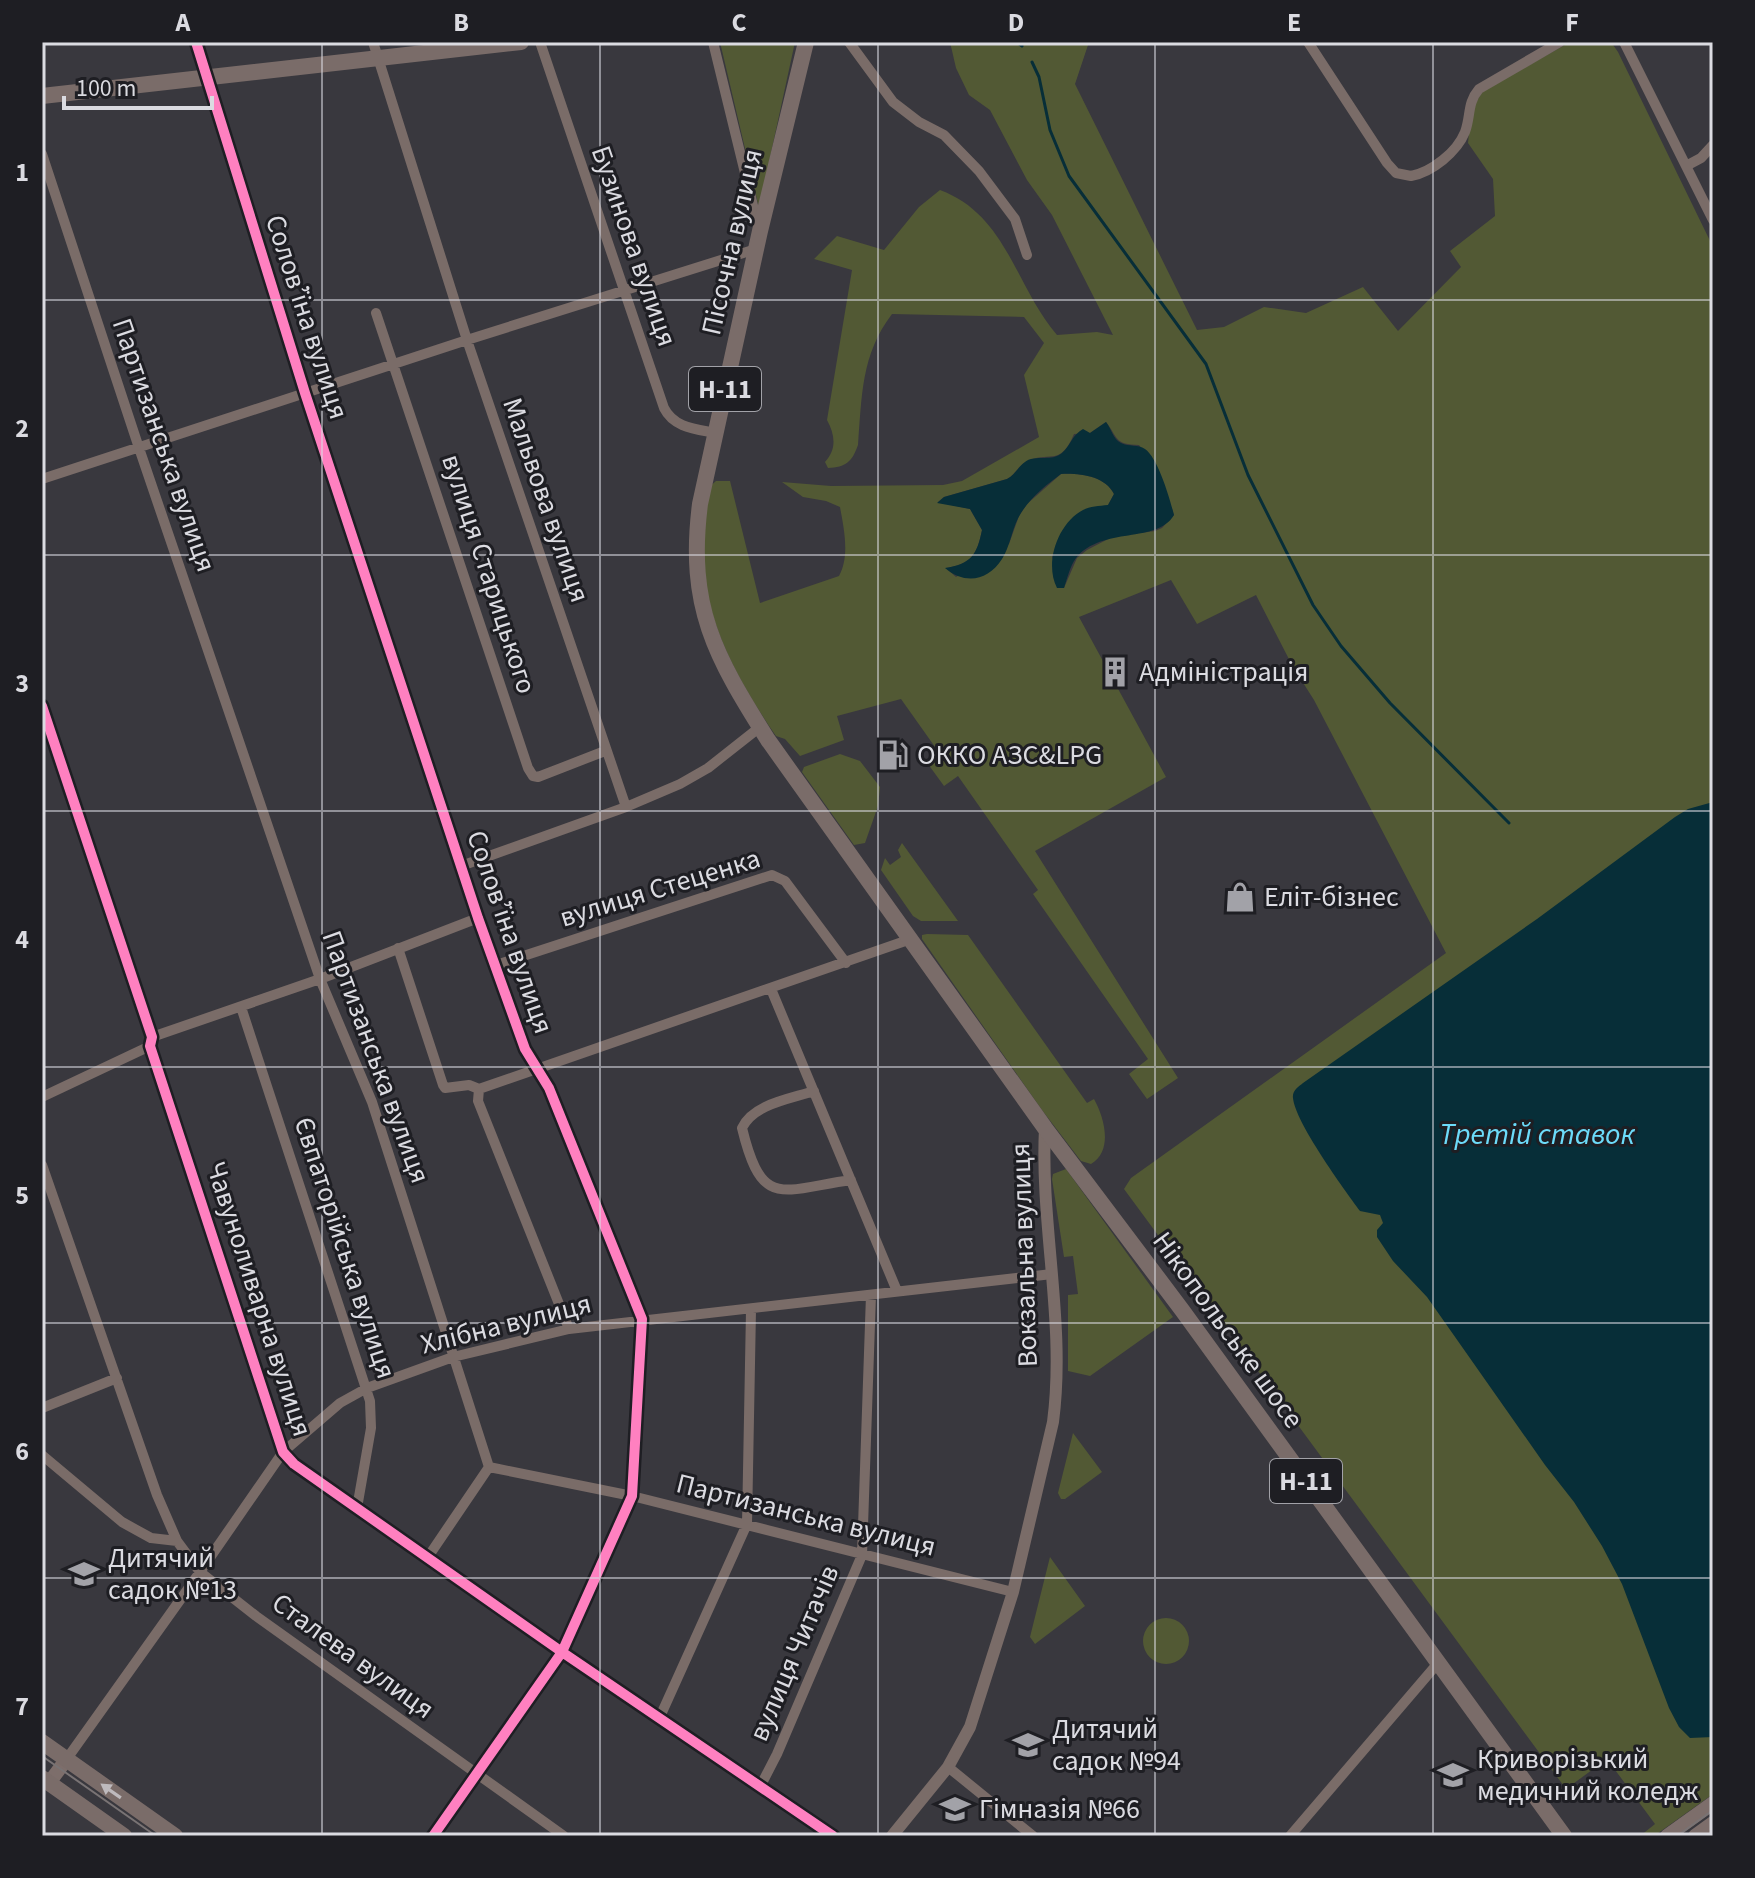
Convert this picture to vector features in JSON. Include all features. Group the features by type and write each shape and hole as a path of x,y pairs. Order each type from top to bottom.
{"main road":[{"path":"42,96 206,76 376,50 521,42"},
{"name":"Пісочна вулиця","path":"760,727 716,652 705,622 697,588 697,523 760,231 806,42"},
{"name":"Вокзальна вулиця","path":"760,727 1045,1128"},
{"name":"Нікопольське шосе","path":"1045,1128 1182,1310 1564,1836"},
{"path":"42,1742 175,1836"},
{"path":"66,1760 46,1781 124,1836"},
{"path":"1667,1836 1713,1803"},
{"path":"1695,1836 1713,1823"}],"street":[{"name":"Соловʼїна вулиця","path":"196,42 305,393 478,918 525,1049 549,1088 642,1319 632,1496 562,1652 433,1836"},
{"name":"Бузинова вулиця","path":"540,42 622,291 669,418 679,424 716,433"},
{"path":"713,42 760,231"},
{"path":"849,42 893,102 919,122 944,135 972,163 1015,219 1027,255"},
{"path":"1308,42 1387,163 1396,173 1411,176 1442,161 1459,143 1467,122 1468,107 1479,89 1560,42"},
{"path":"1624,42 1713,220"},
{"name":"Мальвова вулиця","path":"376,50 467,340 626,807"},
{"path":"1686,166 1701,158 1713,145"},
{"name":"Партизанська вулиця","path":"42,154 320,979 372,1102 489,1467 632,1496 1013,1592"},
{"path":"42,479 756,249"},
{"name":"вулиця Старицького","path":"376,313 528,768 533,776 538,777 605,751"},
{"name":"Чавуноливарна вулиця","path":"42,706 283,1452 294,1464 562,1652 833,1836"},
{"path":"461,866 626,807 680,784 708,768 760,727"},
{"name":"вулиця Стеценка","path":"496,965 772,875 785,881 846,963"},
{"path":"42,1097 151,1042 478,918"},
{"path":"398,948 443,1085 445,1088 469,1085 479,1089 911,939"},
{"path":"771,989 897,1291"},
{"name":"Євпаторійська вулиця","path":"241,1007 367,1388 371,1428 357,1508"},
{"path":"479,1089 478,1101 569,1329"},
{"path":"814,1091 760,1110 747,1118 742,1128 755,1169 764,1184 778,1190 851,1180"},
{"name":"Вокзальна вулиця","path":"892,1836 948,1767 977,1710 1013,1592 1054,1414 1052,1274 1043,1168 1045,1128"},
{"name":"Сталева вулиця","path":"42,1165 157,1495 177,1541 200,1572 256,1616 564,1836"},
{"name":"Хлібна вулиця","path":"66,1760 283,1452 340,1403 367,1388 453,1357 569,1329 1052,1274"},
{"name":"вулиця Читачів","path":"760,1787 862,1555 871,1295"},
{"path":"659,1719 747,1524 751,1310"},
{"path":"42,1408 117,1378"},
{"path":"42,1455 122,1522 151,1538 177,1541"},
{"path":"428,1557 489,1467"},
{"path":"1290,1836 1438,1663"},
{"path":"948,1767 1033,1836"}],"green space":[{"path":"720,42 795,42 759,208"},
{"path":"950,42 1089,42 1075,84 1197,330 1224,327 1264,307 1306,313 1363,287 1398,331 1461,267 1450,251 1495,216 1493,179 1468,143 1471,110 1483,91 1570,42 1611,42 1618,52 1713,247 1713,1794 1654,1836 1640,1836 1655,1824 1607,1759 1566,1789 1124,1189 1131,1178 1446,953 1256,595 1197,624 1171,580 1079,617 1166,777 1035,851 1178,1078 1147,1099 1129,1074 1148,1059 1033,894 1038,890 958,776 944,786 928,764 940,754 901,699 837,716 844,740 800,756 785,739 776,736 753,700 715,622 705,580 704,546 708,488 716,481 730,481 760,603 839,576 844,560 840,507 803,497 782,482 831,486 943,485 962,481 1039,437 1024,375 1044,343 1024,317 892,314 869,360 862,392 856,451 848,462 828,468 825,462 834,442 827,420 852,270 814,259 837,236 884,250 919,207 940,190 963,201 981,216 1057,335 1097,332 1113,335 1052,215 1027,180 990,110 969,95 956,68","holes":["1106,422 1121,442 1139,445 1159,473 1174,515 1162,528 1112,537 1087,550 1077,558 1064,588 1052,557 1063,530 1108,505 1114,494 1098,479 1061,474 1027,504 1009,544 956,577 946,568 962,564 972,556 982,530 970,509 938,502 944,497 1007,479 1023,464 1034,459 1058,455 1074,434 1090,433"]},
{"path":"840,754 860,761 880,787 878,806 865,843 854,845 802,772 804,767"},
{"path":"902,843 958,921 921,921 913,916 881,870 885,858 890,865 901,857 898,850"},
{"path":"922,935 968,935 1087,1103 1094,1099 1104,1125 1105,1143 1098,1158 1091,1164 1081,1161 1042,1110 922,939"},
{"path":"1066,1169 1173,1317 1090,1376 1068,1371 1068,1295 1078,1294 1073,1256 1064,1257 1052,1179 1053,1174"},
{"path":"1073,1433 1102,1472 1061,1499 1058,1493"},
{"path":"1050,1557 1085,1606 1035,1644 1030,1637"},
{"path":"1166,1618 1183,1624 1189,1641 1183,1658 1166,1664 1149,1658 1143,1641 1149,1624"}],"water":[{"path":"1106,422 1118,441 1142,447 1150,454 1163,479 1174,515 1166,524 1087,548 1074,561 1064,588 1057,588 1052,567 1060,534 1074,516 1089,508 1108,505 1114,494 1098,479 1061,474 1025,507 1005,554 990,572 968,578 945,568 961,564 971,557 982,530 970,509 937,503 944,497 1007,479 1031,459 1058,455 1079,431 1083,429 1090,433"},
{"name":"Третій ставок","path":"1713,802 1713,1737 1690,1738 1679,1727 1669,1708 1622,1584 1602,1546 1427,1297 1393,1261 1377,1237 1377,1230 1383,1223 1380,1215 1360,1211 1302,1123 1293,1096 1303,1083 1537,919 1675,817 1688,809"}],"waterway":[{"path":"1017,42 1022,46"},
{"path":"1032,62 1039,77 1050,130 1069,176 1206,364 1248,475 1313,605 1341,646 1390,703 1509,823"}],"tram line":[{"path":"42,1756 156,1836"},
{"path":"1677,1836 1713,1810"}],"cycle path":[{"path":"196,42 305,393 478,918 525,1049 549,1088 642,1319 632,1496 562,1652 433,1836"},
{"path":"42,706 152,1037 150,1046 283,1452 294,1464 562,1652 833,1836"}],"place":[{"name":"Адміністрація","path":"1115,672"},
{"name":"ОККО АЗС&LPG","path":"893,755"},
{"name":"Еліт-бізнес","path":"1240,897"},
{"name":"Дитячий садок №13","path":"84,1574"},
{"name":"Дитячий садок №94","path":"1028,1745"},
{"name":"Криворізький медичний коледж","path":"1453,1775"},
{"name":"Гімназія №66","path":"955,1809"}]}
